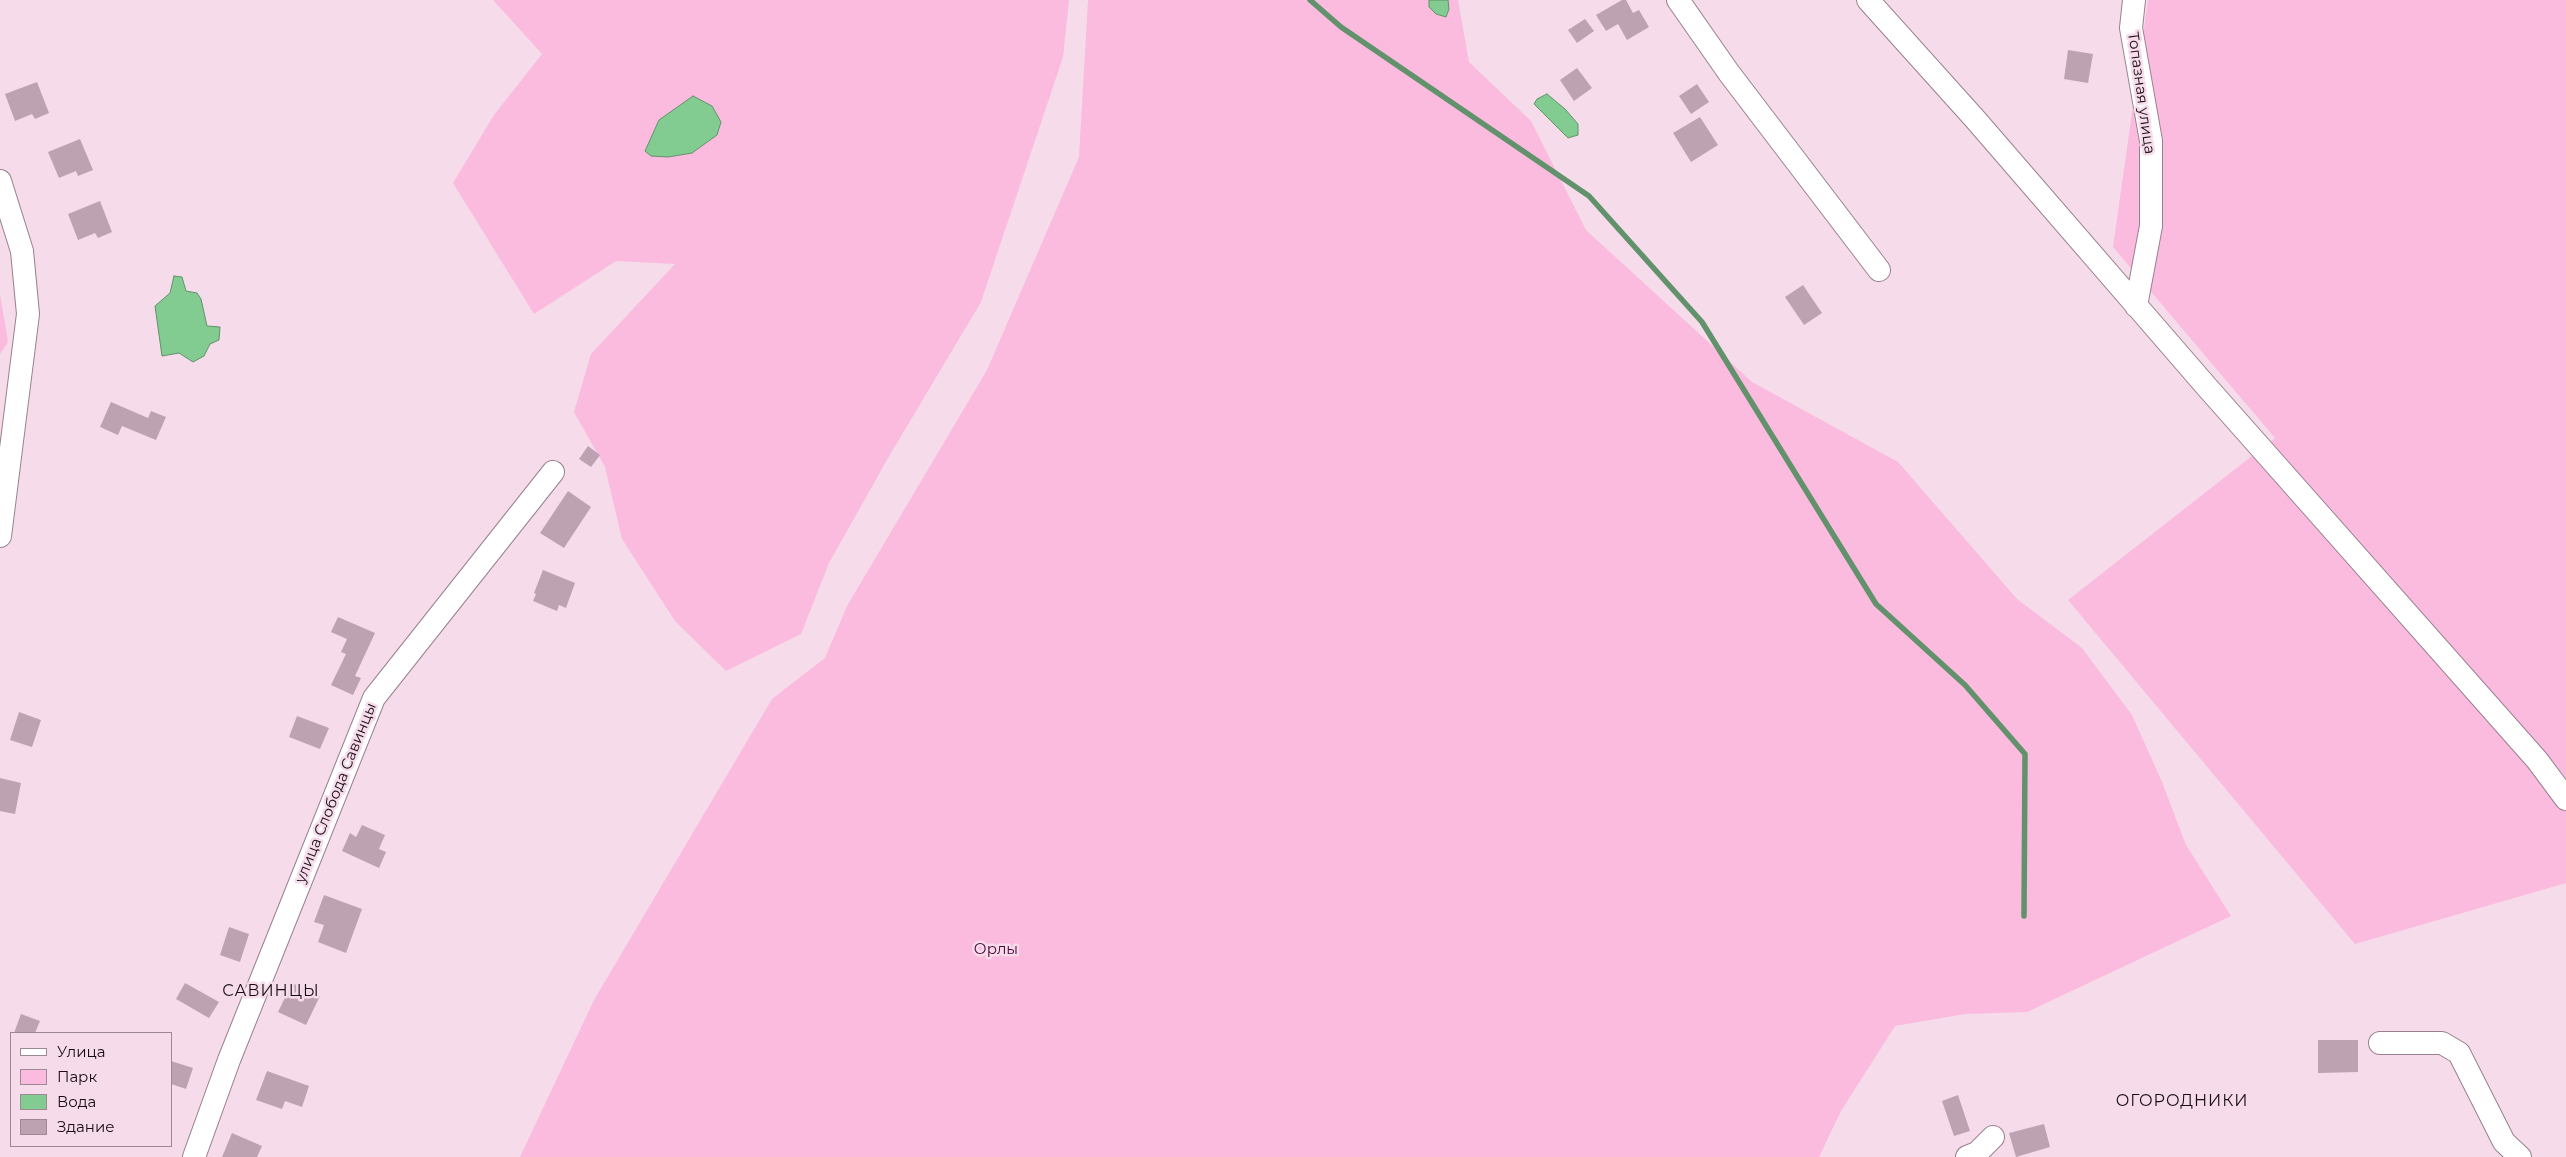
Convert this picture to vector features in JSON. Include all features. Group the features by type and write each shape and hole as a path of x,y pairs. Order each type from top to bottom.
{"street":[{"path":"1678,0 1729,73 1879,270"},
{"name":"Топазная улица","path":"2134,0 2131,28 2151,151 2151,226 2136,306"},
{"path":"1874,4 1975,118 2136,306 2537,760 2566,799"},
{"path":"0,180 22,251 28,314 0,536"},
{"name":"улица Слобода Савинцы","path":"194,1157 228,1060 374,698 553,472"},
{"path":"2380,1043 2442,1043 2459,1053 2504,1142 2520,1157"},
{"path":"1967,1157 1977,1152 1993,1136"}],"green space":[{"path":"493,0 1069,0 1063,57 981,302 888,458 829,563 801,634 726,671 675,621 622,539 605,467 574,412 591,354 675,264 616,261 534,314 453,183 494,115 542,54"},
{"name":"Орлы","path":"1088,0 1458,0 1469,62 1531,121 1586,230 1752,382 1898,462 2017,599 2082,648 2132,715 2162,782 2186,845 2231,916 2027,1012 1965,1014 1895,1026 1841,1111 1819,1157 520,1157 594,1000 772,699 825,658 847,606 987,370 1079,157"},
{"path":"2148,0 2566,0 2566,883 2355,944 2068,600 2275,438 2113,247"},
{"path":"0,294 8,342 0,354"}],"water":[{"path":"1429,0 1448,0 1449,9 1446,17 1436,14 1429,7"},
{"path":"1547,94 1565,109 1578,124 1578,135 1568,138 1534,104 1537,99"},
{"path":"693,96 712,106 721,122 717,135 692,153 668,157 651,156 645,151 659,120"},
{"path":"174,276 182,277 186,291 197,293 201,299 207,326 220,327 219,340 210,344 204,356 193,362 179,353 162,356 155,306 170,293"}],"building":[{"path":"1622,0 1626,0 1633,13 1639,10 1649,27 1627,40 1618,24 1606,31 1596,15"},
{"path":"1585,19 1594,31 1577,43 1568,30"},
{"path":"2068,50 2093,54 2088,83 2064,79"},
{"path":"1577,68 1592,88 1574,101 1560,80"},
{"path":"37,82 49,113 35,119 32,114 15,121 5,94"},
{"path":"1697,84 1709,102 1691,114 1679,96"},
{"path":"1700,117 1718,145 1691,162 1673,133"},
{"path":"80,139 93,170 78,176 76,171 59,178 48,152"},
{"path":"100,201 112,232 98,238 95,233 78,240 68,214"},
{"path":"1803,285 1822,313 1804,325 1785,297"},
{"path":"111,402 148,418 151,411 166,417 156,440 122,426 118,435 100,427"},
{"path":"588,446 600,455 591,467 579,459"},
{"path":"568,491 591,507 564,548 540,533"},
{"path":"543,570 575,583 566,608 559,605 557,611 533,601 536,594 534,593"},
{"path":"338,617 375,633 355,676 361,678 353,695 331,685 346,654 341,652 347,639 331,632"},
{"path":"19,712 41,720 32,747 10,740"},
{"path":"297,716 329,728 320,749 289,737"},
{"path":"0,778 21,783 15,814 0,811"},
{"path":"362,825 385,835 379,849 386,852 379,868 342,851 350,833 356,837"},
{"path":"324,895 362,909 346,953 318,942 324,925 314,922"},
{"path":"229,927 249,934 240,962 220,955"},
{"path":"185,983 219,1002 209,1018 176,999"},
{"path":"292,983 320,996 306,1025 278,1012"},
{"path":"21,1014 40,1021 35,1032 14,1032"},
{"path":"2318,1040 2358,1040 2358,1072 2318,1073"},
{"path":"172,1061 193,1068 186,1089 172,1084"},
{"path":"267,1071 309,1086 302,1107 285,1101 282,1109 256,1100"},
{"path":"1958,1095 1970,1131 1954,1136 1942,1101"},
{"path":"2044,1124 2050,1147 2016,1157 2009,1133"},
{"path":"232,1133 262,1146 257,1157 222,1157"}],"waterway":[{"path":"1310,0 1341,27 1589,196 1702,322 1876,604 1965,685 2025,754 2024,916"}],"district":[{"name":"САВИНЦЫ","path":"271,991"},
{"name":"ОГОРОДНИКИ","path":"2182,1101"}]}
